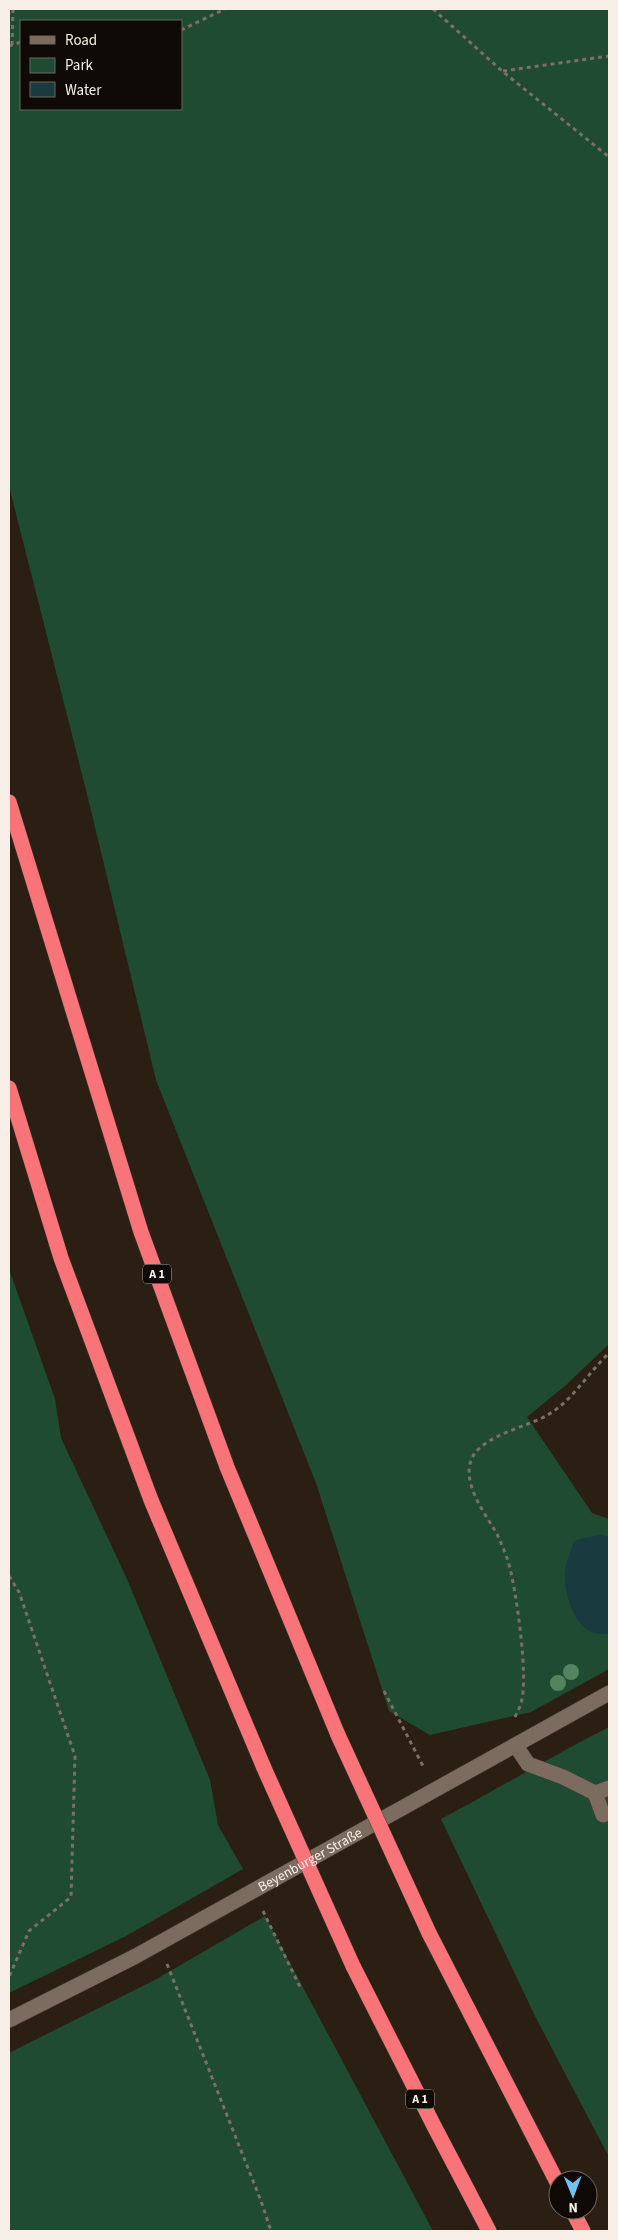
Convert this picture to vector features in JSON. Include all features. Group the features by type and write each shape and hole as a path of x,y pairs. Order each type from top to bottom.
{"highway":[{"name":"A 1","path":"9,802 141,1232 228,1467 338,1735 430,1933 551,2170"},
{"name":"A 1","path":"9,1088 68,1277 152,1500 264,1768 353,1966 434,2126 490,2231"}],"main road":[{"name":"Beyenburger Straße","path":"9,2020 98,1976 609,1693"},
{"path":"516,1746 528,1764 602,1790 603,1815"}],"path":[{"path":"10,45 13,9"},
{"path":"182,30 225,9"},
{"path":"433,9 502,71 609,157"},
{"path":"502,71 609,56"},
{"path":"514,1718 522,1702 524,1677 519,1622 512,1576 494,1530 481,1509 470,1477 470,1465 475,1453 488,1442 554,1412 577,1391 593,1369 609,1354"},
{"path":"9,1576 19,1592 75,1756 75,1824 71,1897 29,1931 9,1977"},
{"path":"384,1691 421,1764"},
{"path":"266,1918 301,1989"},
{"path":"159,1942 262,2200 271,2231"}],"green space":[{"path":"9,9 609,9 609,1344 566,1385 527,1417 592,1513 609,1519 609,1669 531,1712 430,1735 389,1711 316,1483 156,1080 87,794 9,486"},
{"path":"9,1269 55,1399 61,1438 127,1579 210,1780 218,1825 243,1869 126,1936 9,1993"},
{"path":"609,1727 609,2157 536,2018 441,1819"},
{"path":"265,1916 433,2231 9,2231 9,2053 153,1981"}],"water":[{"path":"601,1534 609,1537 609,1634 597,1634 589,1631 582,1625 568,1599 565,1580 566,1564 574,1541"}]}
